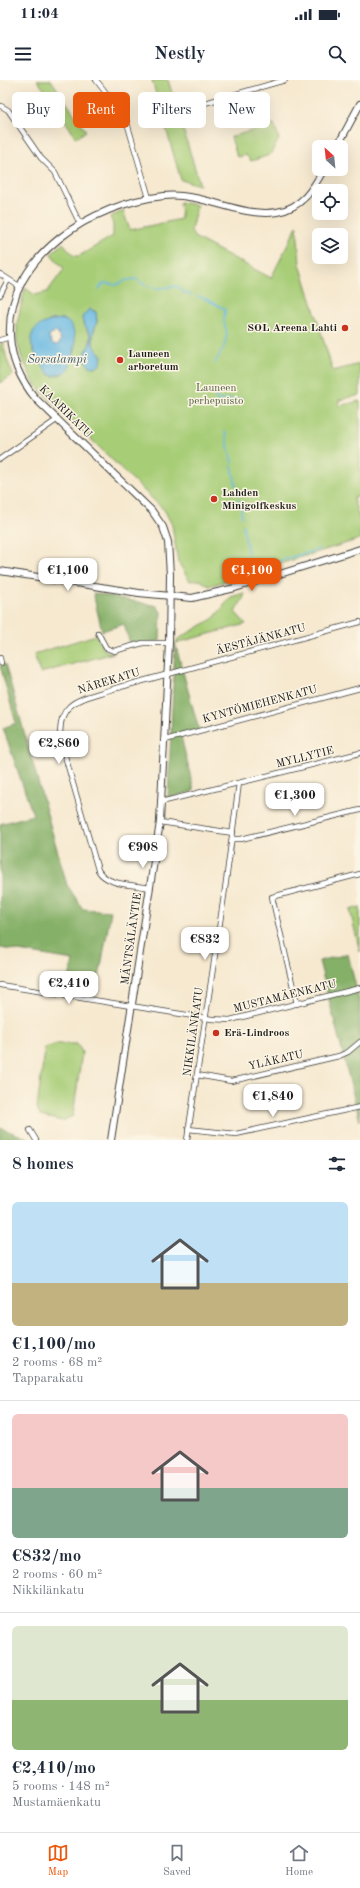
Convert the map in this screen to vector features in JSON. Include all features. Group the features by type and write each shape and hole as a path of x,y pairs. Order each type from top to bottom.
{"street":[{"path":"96,80 110,98 119,104 123,109 149,198"},
{"path":"206,103 285,80"},
{"path":"341,140 360,104"},
{"path":"2,106 8,110 41,158 55,172 80,224"},
{"name":"KAARIKATU","path":"170,597 168,542 158,519 147,506 36,399 21,377 13,357 10,337 12,305 19,286 39,257 55,242 80,224 115,208 149,198 178,195 193,196 254,212 278,212 291,208 306,198 320,176"},
{"path":"0,274 19,286"},
{"path":"0,295 8,280"},
{"path":"0,340 10,337"},
{"path":"0,459 58,419"},
{"path":"0,571 170,597 201,597 360,549"},
{"name":"MÄNTSÄLÄNTIE","path":"111,1140 160,822 168,675 170,597"},
{"name":"ÄESTÄJÄNKATU","path":"168,675 360,622"},
{"path":"98,633 106,648 114,651 143,643 169,643"},
{"name":"NÄREKATU","path":"149,888 111,881 100,874 96,865 61,742 60,722 69,707 79,700 168,675"},
{"name":"KYNTÖMIEHENKATU","path":"165,740 360,688"},
{"name":"MYLLYTIE","path":"162,802 360,753"},
{"name":"NIKKILÄNKATU","path":"187,1140 233,833 239,783"},
{"path":"232,839 241,839 360,810"},
{"path":"160,822 233,833"},
{"path":"297,1004 272,897 360,874"},
{"name":"MUSTAMÄENKATU","path":"0,985 205,1018 230,1020 360,988"},
{"name":"YLÄKATU","path":"197,1076 231,1081 339,1056 348,1052 358,1043"},
{"path":"188,1129 236,1134 360,1108"},
{"path":"30,1130 36,1140"}],"green space":[{"path":"37,80 51,80 59,92 46,92"},
{"path":"152,80 168,80 172,92 155,92"},
{"path":"65,100 73,112 73,128 84,128 86,131 76,138 65,120"},
{"path":"274,124 279,139 270,155 251,161 246,155 237,157 231,137 261,128 270,128 270,125"},
{"path":"166,128 183,128 200,185 181,180"},
{"name":"Launeen perhepuisto","path":"180,202 197,205 191,230 194,237 271,278 297,226 300,264 333,371 360,364 360,395 339,400 339,406 360,401 360,495 353,498 360,521 360,539 209,586 200,580 190,581 178,562 172,525 165,511 35,385 21,356 17,341 17,324 25,288 35,295 47,292 64,269 51,254 63,243 74,256 79,256 113,236 113,224 110,217 123,211 130,230 181,219","holes":["93,310 96,312 97,322 93,333 93,345 102,356 87,364 86,356 91,334 86,330","64,319 74,333 75,349 73,360 61,375 53,376 39,360 33,349 40,326 51,320"]},
{"path":"3,343 7,360 13,375 0,383 0,344"},
{"path":"93,593 157,606 161,612 160,641 130,644 124,624 102,631"},
{"path":"244,593 244,597 235,612 246,624 176,643 178,639 214,618 231,597"},
{"path":"96,635 105,651 114,653 40,673 34,654"},
{"path":"175,643 199,730 181,736 194,791 168,798"},
{"path":"5,664 67,885 83,909 111,911 96,994 66,992 73,960 0,948 0,824 33,815 3,728 16,723 0,665"},
{"path":"360,907 360,952 350,910"},
{"path":"348,954 360,1004 360,1121 319,961"},
{"path":"57,1044 77,1044 82,1052 73,1116 62,1121 40,1116 37,1108 45,1048"},
{"path":"0,1128 33,1140 0,1140"}],"water":[{"path":"89,309 96,312 97,322 93,333 93,345 102,356 101,364 95,367 90,366 85,359 85,355 91,341 91,336 83,323 82,317"},
{"name":"Sorsalampi","path":"61,319 67,321 71,325 75,336 74,356 68,370 53,376 47,372 35,354 31,339 36,328 51,321","holes":["57,332 61,340 59,344 55,345 49,337 50,334"]}],"waterway":[{"path":"99,289 104,283 116,285 127,280 136,279 141,283 155,288 177,286 184,293 191,295"},
{"path":"197,296 225,309 224,322 227,334 224,347 215,363"},
{"path":"215,390 216,400"},
{"path":"216,400 242,399"},
{"path":"225,431 232,463"},
{"path":"232,466 236,486"},
{"path":"237,490 238,495"},
{"path":"239,499 242,517"},
{"path":"243,525 248,554"},
{"path":"250,567 253,569 319,549"},
{"path":"248,558 250,564"}],"place":[{"name":"SOL Areena Lahti","path":"345,328"},
{"name":"Launeen arboretum","path":"120,360"},
{"name":"Lahden Minigolfkeskus","path":"214,499"},
{"name":"Erä-Lindroos","path":"216,1033"}]}
